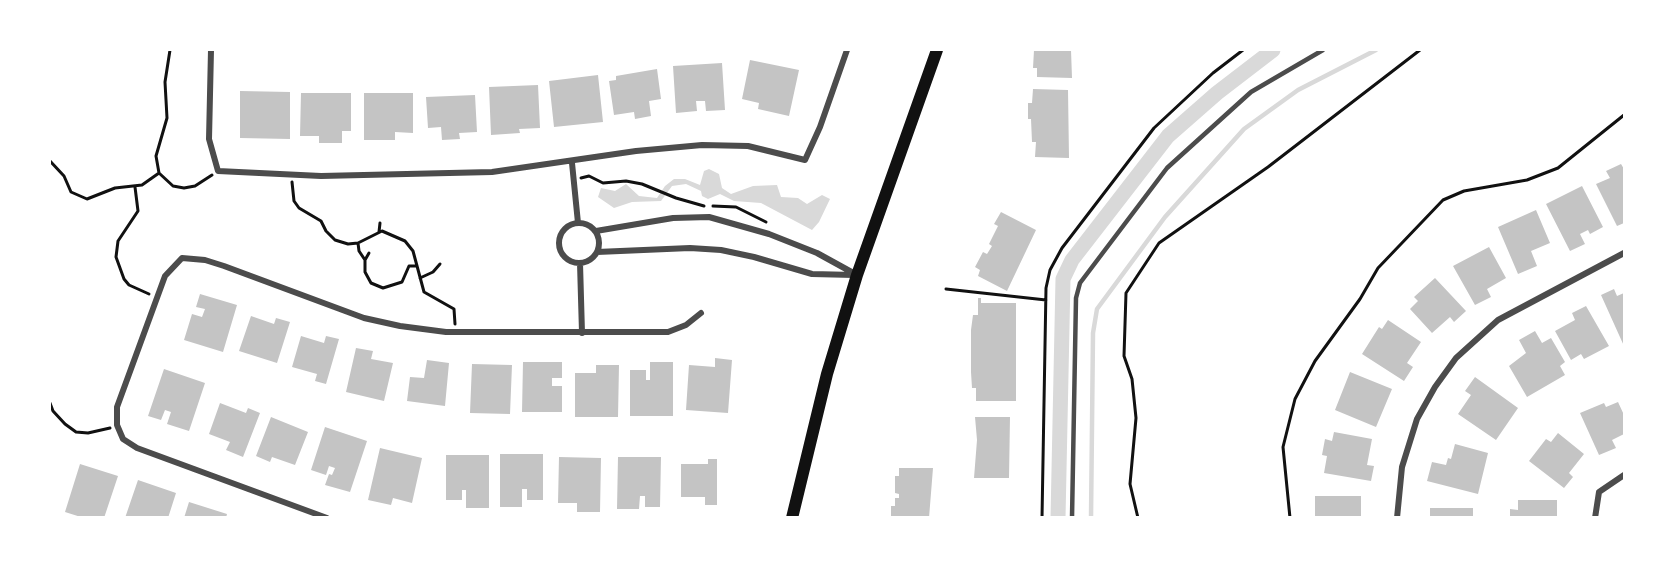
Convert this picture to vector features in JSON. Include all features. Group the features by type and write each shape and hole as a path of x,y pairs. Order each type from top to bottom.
{"main road":[{"path":"792,518 827,374 857,275 937,50"}],"street":[{"path":"211,50 209,139 218,171 292,175 492,172 572,163 636,151 702,146 748,146 805,160 820,127 847,50"},
{"path":"572,163 578,222"},
{"path":"596,231 673,218 709,217 769,234 817,253 857,275"},
{"path":"578,222 588,224 596,231 600,241 597,252 590,260 580,263 568,259 559,244 566,227 578,222"},
{"path":"597,252 690,248 721,250 754,256 812,274 857,275"},
{"path":"1397,518 1402,467 1417,419 1435,387 1456,358 1498,321 1624,253"},
{"path":"327,518 137,447 123,439 117,425 117,407 165,276 182,258 205,260 224,266 364,318 400,326 454,332 668,332 686,325 701,313"},
{"path":"580,263 582,333"},
{"path":"1595,518 1599,492 1624,475"}],"lane":[{"path":"1072,518 1076,298 1080,283 1167,168 1251,92 1323,50"}],"path":[{"path":"170,50 165,82 167,118 156,156 159,173 174,186 184,188 195,186 218,171"},
{"path":"1138,518 1130,484 1136,418 1132,379 1124,356 1126,293 1159,243 1268,167 1420,50"},
{"path":"1290,518 1283,447 1295,399 1315,361 1360,299 1378,268 1443,200 1464,190 1527,180 1558,168 1624,115"},
{"path":"50,161 64,176 71,192 87,199 115,188 135,187 159,173"},
{"path":"292,175 292,194 299,208 321,221 326,231 335,240 348,244 358,243 380,232 405,241 413,251 424,292 454,309 454,332"},
{"path":"574,179 589,176 603,183 626,181 669,196"},
{"path":"135,187 138,211 118,241 118,266 129,285 157,297"},
{"path":"380,224 380,232"},
{"path":"358,243 359,251 365,260 368,278 383,288 402,282 409,266 417,266"},
{"path":"365,260 369,253"},
{"path":"420,278 433,272 440,264"},
{"path":"946,290 970,290 1046,300"},
{"path":"50,403 65,424 76,432 104,430 117,425"}],"shaded area":[{"path":"709,169 719,174 722,188 731,194 753,186 777,185 781,197 798,198 807,204 822,195 830,199 819,222 812,230 761,203 734,201 720,194 708,199 702,196 701,191 686,184 672,186 661,201 632,202 614,208 598,197 601,188 615,191 626,184 639,196 657,198 665,186 674,179 685,179 700,185 704,171"}],"building":[{"path":"1034,50 1071,50 1072,78 1037,77 1037,68 1033,68"},
{"path":"750,60 799,70 789,116 758,109 759,103 742,99"},
{"path":"722,63 725,110 706,111 705,101 696,101 697,111 676,113 673,66"},
{"path":"657,69 661,99 649,101 651,116 635,119 634,112 614,115 609,81 616,80 616,76"},
{"path":"598,75 603,122 554,127 549,81"},
{"path":"538,85 540,128 519,129 520,133 491,135 489,87"},
{"path":"1033,89 1068,90 1069,158 1035,157 1036,142 1032,142 1031,119 1028,119 1028,103 1032,103"},
{"path":"240,91 290,92 290,139 240,138"},
{"path":"301,93 351,93 351,131 342,131 342,143 319,143 319,136 300,136"},
{"path":"364,93 413,93 413,133 395,132 395,140 364,140"},
{"path":"475,95 477,132 459,133 460,139 442,140 441,127 428,128 426,97"},
{"path":"1621,164 1624,169 1624,223 1617,226 1596,184 1610,178 1606,171"},
{"path":"1582,186 1603,227 1590,234 1588,230 1580,234 1585,244 1570,251 1546,204"},
{"path":"1536,210 1550,243 1531,251 1537,266 1518,274 1498,227"},
{"path":"1001,212 1036,230 1007,291 978,276 980,270 975,267 983,252 987,254 992,246 989,244 998,226 994,224"},
{"path":"1489,247 1506,278 1487,289 1491,297 1475,305 1453,266"},
{"path":"1435,278 1466,311 1454,322 1450,317 1432,333 1410,309 1418,301 1414,297"},
{"path":"1614,289 1617,296 1624,293 1624,346 1601,295"},
{"path":"200,294 237,305 223,352 184,340 192,314 202,317 205,309 196,307"},
{"path":"978,298 981,298 981,303 1016,303 1016,401 976,401 976,388 972,388 971,330 973,315 978,315"},
{"path":"1586,306 1609,346 1584,359 1581,354 1571,360 1555,331 1575,320 1572,313"},
{"path":"251,316 274,324 276,318 290,322 277,363 239,351"},
{"path":"1388,320 1421,342 1407,363 1413,367 1404,381 1362,354 1379,327 1382,329"},
{"path":"1535,331 1542,343 1551,338 1565,362 1560,366 1565,375 1527,397 1509,366 1526,353 1519,340"},
{"path":"301,336 324,343 326,336 339,339 326,384 315,381 317,374 292,367"},
{"path":"356,348 373,351 371,359 393,363 384,401 346,392"},
{"path":"715,358 732,360 728,413 686,410 689,365 715,367"},
{"path":"427,360 449,363 445,406 407,401 410,377 424,378"},
{"path":"523,362 562,362 562,378 552,378 552,386 562,386 562,412 522,412"},
{"path":"650,362 673,362 673,416 630,416 630,370 646,370 646,380 650,380"},
{"path":"472,364 512,365 510,414 470,413"},
{"path":"596,365 619,365 618,417 575,417 575,373 596,373"},
{"path":"164,369 205,383 189,431 167,424 171,412 165,410 161,420 148,416"},
{"path":"1350,372 1392,389 1376,427 1335,410"},
{"path":"1475,377 1518,408 1496,440 1458,414 1471,395 1465,391"},
{"path":"1618,402 1624,415 1624,434 1612,440 1616,448 1599,455 1580,413 1604,403 1606,407"},
{"path":"220,403 246,413 248,408 260,413 243,457 226,450 230,442 209,434"},
{"path":"271,417 308,432 295,465 272,457 270,462 256,456"},
{"path":"975,417 1010,417 1009,478 974,478 977,440"},
{"path":"325,427 367,441 350,492 325,485 329,474 332,475 335,468 329,466 326,475 311,470"},
{"path":"1334,432 1372,439 1367,465 1374,466 1371,481 1324,473 1327,456 1322,455 1325,439 1332,441"},
{"path":"1558,433 1584,454 1569,473 1573,477 1564,488 1529,461 1546,439 1551,442"},
{"path":"1455,444 1488,453 1478,494 1427,481 1432,462 1446,465 1448,458 1451,459"},
{"path":"380,448 422,458 412,503 393,498 391,505 368,500"},
{"path":"500,454 543,454 543,500 527,500 527,489 522,489 522,507 500,507"},
{"path":"446,455 489,455 489,508 466,508 466,490 462,490 462,500 446,500"},
{"path":"559,457 601,458 600,512 577,512 577,503 558,503"},
{"path":"618,457 661,457 660,507 645,507 645,496 640,496 639,509 617,509"},
{"path":"708,459 717,459 717,505 705,505 705,497 681,497 681,464 708,464"},
{"path":"80,464 118,476 104,518 84,518 65,512"},
{"path":"899,468 933,468 929,518 891,518 891,506 895,506 895,498 899,498 899,494 895,493 895,476 899,476"},
{"path":"138,480 176,493 168,518 125,518"},
{"path":"1315,496 1361,496 1361,518 1315,518"},
{"path":"1518,500 1557,500 1557,518 1510,518 1510,509 1518,510"},
{"path":"189,502 227,514 226,518 184,518"},
{"path":"1430,508 1473,508 1473,518 1430,518"}],"waterway":[{"path":"1058,518 1063,279 1072,260 1168,136 1217,93 1273,50"},
{"path":"1091,518 1093,333 1097,309 1165,217 1244,129 1298,90 1376,50"}]}
